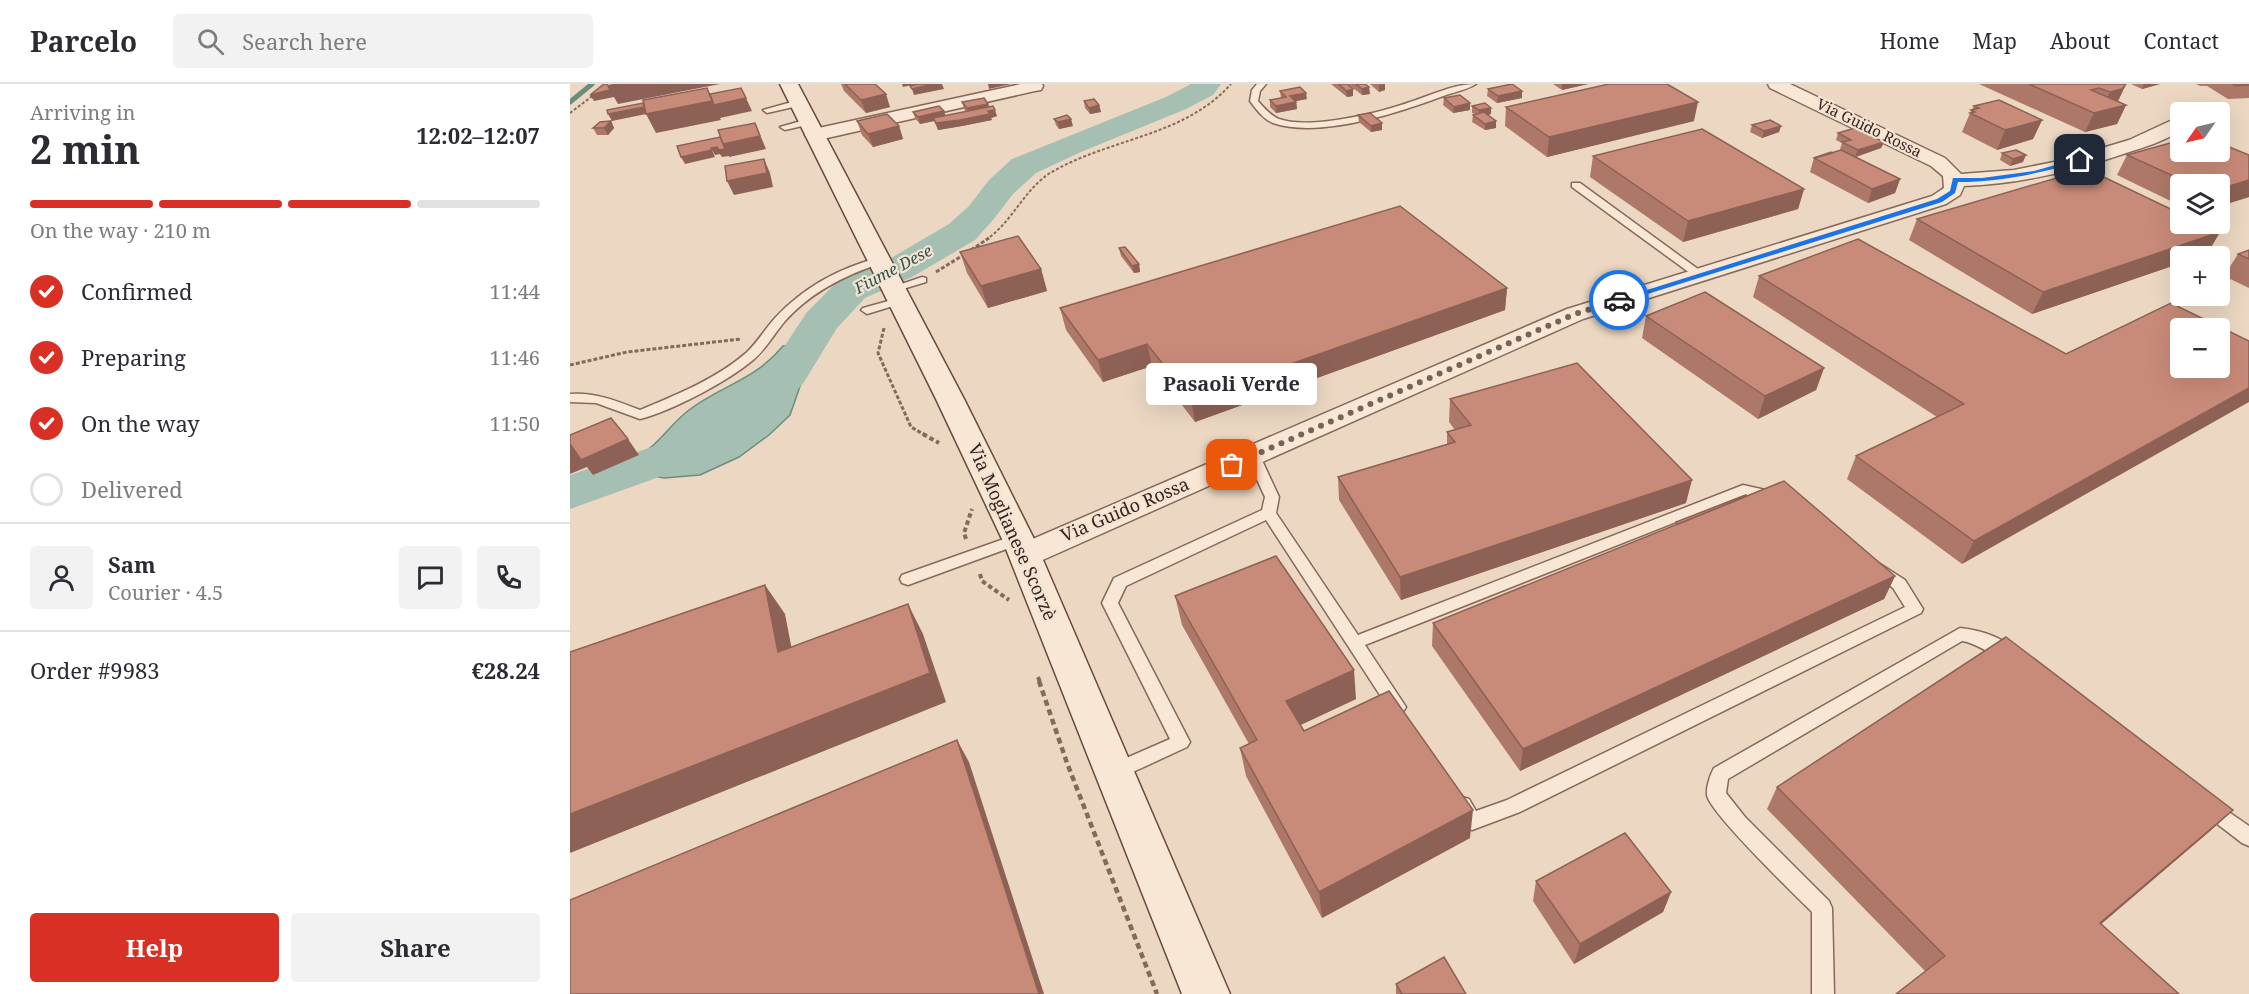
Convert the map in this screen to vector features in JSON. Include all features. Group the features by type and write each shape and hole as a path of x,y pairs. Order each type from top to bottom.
{"main road":[{"name":"Via Moglianese Scorzè","path":"789,84 812,129 884,290 950,399 1021,547 1206,994"}],"street":[{"name":"Via Guido Rossa","path":"1021,547 1253,456 1575,314 1939,201 1953,192 1955,180 1946,168 1929,157 1776,84"},
{"path":"812,129 1035,86"},
{"path":"1955,180 1982,180 2035,173 2149,140 2170,130"}],"lane":[{"path":"1262,84 1257,90 1254,101 1266,115 1290,125 1332,122 1401,109 1472,84"},
{"path":"767,110 799,103"},
{"path":"785,127 812,129"},
{"path":"1575,185 1698,274"},
{"path":"570,398 583,396 596,398 640,415 731,370 757,350 765,337 793,305 855,268 884,290 922,280"},
{"path":"1253,456 1272,497 1269,513 1407,722"},
{"path":"1354,643 1743,489 1780,497 1789,504"},
{"path":"1114,772 1180,742 1110,603 1120,582 1269,513"},
{"path":"908,579 972,555 1021,547"},
{"path":"1452,791 1472,820 1513,806 1915,609 1899,584 1863,557"},
{"path":"1823,994 1822,908 1738,823 1716,795 1720,774 1960,634 1990,641 2027,669"},
{"path":"2194,795 2249,837"}],"path":[{"path":"922,280 955,262 1001,227 1048,175 1073,161 1182,120 1223,96 1231,84"},
{"path":"570,113 596,92"},
{"path":"884,290 884,326 878,353 911,427 939,443 944,453"},
{"path":"570,365 627,352 765,337"},
{"path":"967,500 972,509 964,533 982,580 1010,601"},
{"path":"1037,675 1067,763 1157,994"}],"shaded area":[{"path":"819,341 790,415 769,435 739,457 700,475 664,478 644,474 634,458 656,442 689,410 761,367 783,346"}],"building":[{"path":"607,84 610,90 590,95"},
{"path":"845,84 875,84 886,94 861,100"},
{"path":"933,84 912,89 910,86"},
{"path":"1339,84 1347,84 1353,89 1346,91"},
{"path":"1356,84 1365,84 1369,87 1362,89"},
{"path":"1512,84 1522,91 1498,96 1488,89"},
{"path":"1609,84 1667,84 1698,102 1549,137 1506,107"},
{"path":"2029,84 2126,84 2122,89 2110,92 2099,88 2091,90 2126,105 2094,113"},
{"path":"2233,84 2249,84 2249,85 2235,86"},
{"path":"1300,87 1306,93 1290,96 1296,102 1276,106 1270,100 1286,97 1280,91"},
{"path":"707,88 712,101 646,114 643,100"},
{"path":"741,88 746,98 714,105 710,94"},
{"path":"1460,95 1470,103 1454,107 1444,98"},
{"path":"984,98 988,104 967,108 962,102"},
{"path":"1094,99 1099,105 1089,108 1084,101"},
{"path":"1999,100 2042,120 2005,130 1970,113 1975,112 1971,110 1979,108 1974,106"},
{"path":"643,103 644,107 608,114 607,110"},
{"path":"1485,103 1491,108 1479,110 1472,106"},
{"path":"939,106 944,111 918,117 913,112"},
{"path":"993,106 995,110 988,111 990,114 960,120 936,123 933,118"},
{"path":"1484,112 1496,121 1485,124 1473,115"},
{"path":"1370,113 1382,123 1371,126 1358,115"},
{"path":"887,114 899,126 868,134 857,121"},
{"path":"1067,115 1071,119 1058,122 1054,119"},
{"path":"1770,120 1781,126 1764,131 1752,125"},
{"path":"611,121 604,128 593,128 600,122"},
{"path":"755,123 760,136 723,144 718,130"},
{"path":"1855,128 1884,142 1858,150 1842,142 1851,140 1838,133"},
{"path":"1702,129 1804,189 1688,221 1593,156"},
{"path":"720,137 725,149 711,148 712,150 681,157 677,146"},
{"path":"2170,143 2170,162 2230,162 2230,147 2249,155 2249,180 2230,186 2230,174 2170,174 2127,155"},
{"path":"1841,150 1900,179 1872,189 1814,158"},
{"path":"2016,150 2026,155 2013,159 2002,153"},
{"path":"764,159 767,173 727,181 725,166"},
{"path":"2087,169 2170,209 2170,234 2214,234 2179,246 2170,246 2170,249 2043,292 1917,219"},
{"path":"1400,206 1507,288 1191,399 1147,344 1098,360 1060,308"},
{"path":"1018,236 1041,269 981,286 960,252"},
{"path":"1858,239 2066,354 2170,303 2170,306 2177,306 2202,318 2170,318 2170,378 2230,378 2230,332 2249,341 2249,388 1974,541 1856,456 1964,404 1759,276"},
{"path":"1125,247 1139,264 1132,266 1119,248"},
{"path":"2249,250 2249,259 2238,254"},
{"path":"1705,292 1824,368 1765,396 1646,316"},
{"path":"1577,363 1692,480 1400,577 1338,477 1455,442 1447,432 1471,425 1450,399"},
{"path":"611,418 628,439 581,460 570,444 570,435"},
{"path":"1784,481 1895,576 1523,749 1433,623"},
{"path":"1746,495 1678,524 1676,522"},
{"path":"1276,556 1354,670 1286,701 1304,731 1389,691 1473,810 1319,892 1240,748 1257,740 1175,596"},
{"path":"765,585 778,652 908,604 930,673 570,814 570,652"},
{"path":"2006,637 2233,810 2100,923 2179,994 1896,994 1945,956 1777,787"},
{"path":"957,740 1039,994 570,994 570,900"},
{"path":"1625,833 1671,892 1580,944 1536,881"},
{"path":"1444,957 1466,994 1402,994 1396,984"}],"waterway":[{"path":"570,102 592,84"},
{"name":"Fiume Dese","path":"765,400 782,382 821,321 851,290 899,269 962,232 981,213 1001,187 1024,166 1176,103 1203,89 1207,84"},
{"name":"Fiume Dese","path":"570,493 707,443"}],"way so far":[{"path":"1232,465 1575,314 1619,300"}],"place":[{"name":"Pasaoli Verde","path":"1232,465"}],"route":[{"path":"1619,300 1939,201 1953,192 1955,180 1982,180 2035,173 2080,160"}]}
